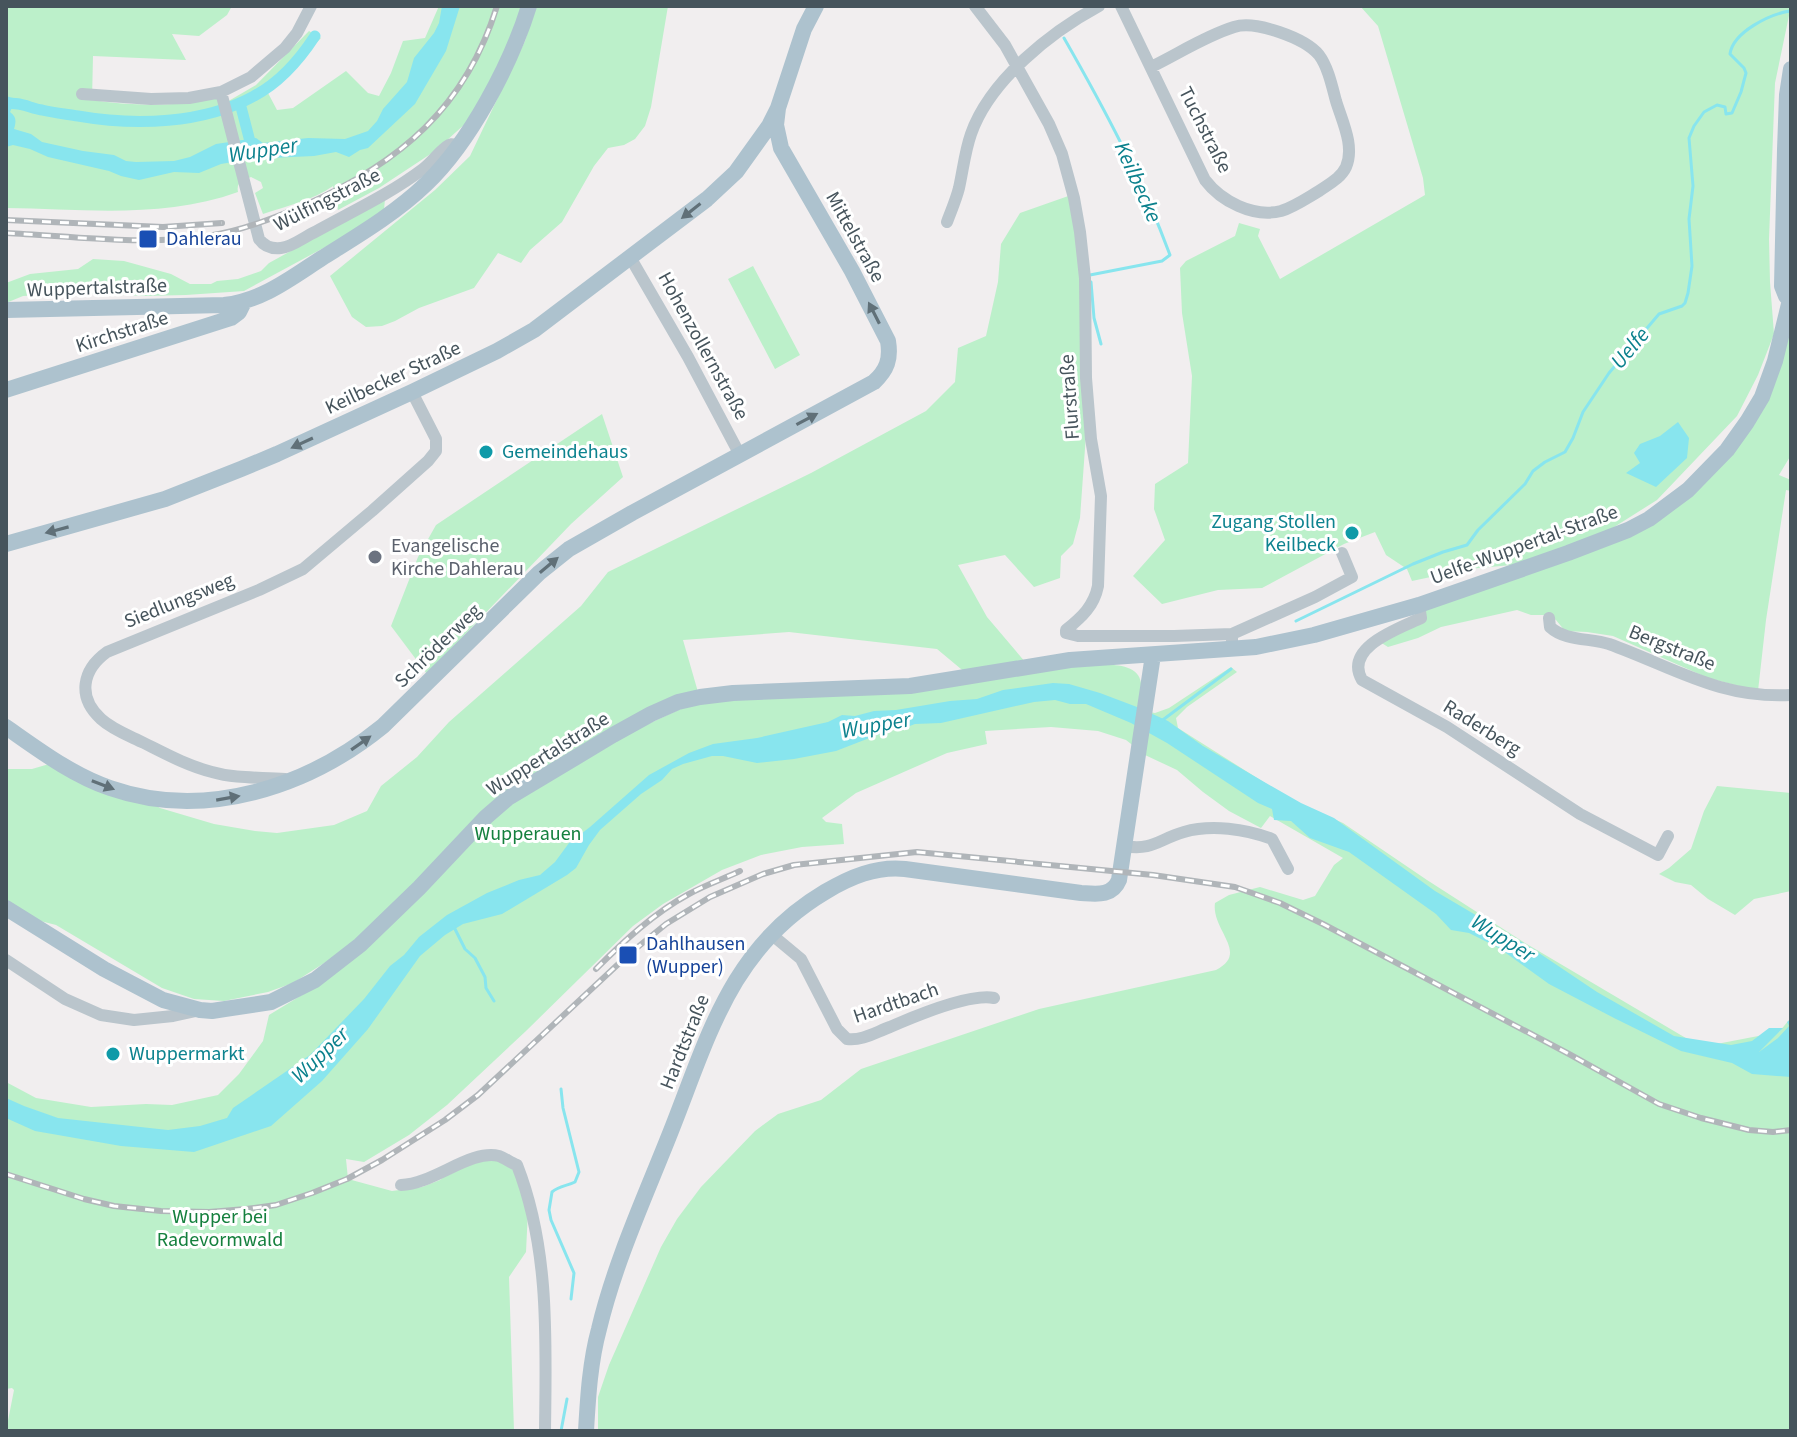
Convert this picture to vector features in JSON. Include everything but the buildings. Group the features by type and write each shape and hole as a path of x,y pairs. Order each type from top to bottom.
{"main road":[{"name":"Wuppertalstraße","path":"6,310 224,305 244,302 283,284 405,202 441,168 491,93 507,63 529,6"},
{"name":"Keilbecker Straße","path":"6,544 165,499 277,454 497,351 534,330 722,186 748,158 778,108 804,29 816,6"},
{"name":"Uelfe-Wuppertal-Straße","path":"1153,655 1232,642 1314,635 1419,605 1603,540 1649,519 1688,490 1727,450 1762,397 1775,361 1791,296 1786,296 1783,291 1782,267 1786,107 1791,69"},
{"name":"Mittelstraße","path":"778,108 776,125 781,148 886,336 888,363 874,382"},
{"path":"748,158 760,153 778,153 786,157"},
{"name":"Kirchstraße","path":"6,390 231,318 239,312 244,302"},
{"name":"Schröderweg","path":"6,727 72,771 112,789 147,798 175,801 230,798 292,780 347,753 383,726 539,573 569,549 874,382"},
{"name":"Wuppertalstraße","path":"6,908 104,969 163,1000 200,1010 226,1010 271,1002 315,980 360,945 508,798 613,735 678,702 733,693 901,687 1070,660 1153,655"},
{"name":"Hardtstraße","path":"586,1431 595,1345 609,1291 717,1013 741,971 771,934 820,895 861,874 881,869 905,869 1081,893 1113,890 1118,883 1153,655"}],"street":[{"path":"82,94 151,99 222,96 251,77 285,48 311,6"},
{"name":"Flurstraße","path":"975,6 1005,45 1049,124 1068,174 1080,232 1085,278 1086,378 1091,439 1101,496 1098,586 1090,608 1066,633 1232,642 1352,577 1342,553"},
{"path":"947,222 958,193 968,142 987,103 1051,35 1099,6"},
{"name":"Tuchstraße","path":"1121,6 1205,180 1218,195 1259,211 1284,210 1337,178 1345,169 1348,143 1331,85 1319,56 1304,43 1271,30 1239,26 1151,67"},
{"name":"Wülfingstraße","path":"222,96 259,241 266,246 281,248 316,231 395,187 425,167 447,146 458,146"},
{"name":"Hohenzollernstraße","path":"630,257 740,455"},
{"name":"Siedlungsweg","path":"292,780 230,776 162,753 102,720 88,701 86,680 93,664 107,652 298,572 381,503 436,451 436,439 412,392"},
{"name":"Raderberg","path":"1419,605 1421,618 1392,631 1363,651 1358,665 1362,680 1447,727 1600,826 1658,855 1668,836"},
{"name":"Bergstraße","path":"1549,618 1550,627 1560,634 1606,643 1711,686 1757,696 1791,695"},
{"path":"1124,846 1142,849 1193,830 1235,830 1272,839 1288,869"},
{"name":"Hardtbach","path":"771,934 801,959 837,1029 847,1039 859,1039 915,1016 975,998 994,998"},
{"path":"6,960 65,999 101,1015 134,1020 200,1010"},
{"path":"401,1185 421,1182 479,1157 498,1156 517,1165 530,1207 543,1288 546,1321 545,1431"}],"green space":[{"path":"6,6 232,6 227,15 199,36 172,34 186,60 93,56 92,100 123,103 154,105 217,98 220,106 256,85 309,31 321,38 268,93 277,110 293,108 346,71 368,93 379,96 403,41 425,38 439,6 522,6 502,64 466,123 435,151 379,188 338,210 333,186 308,199 263,214 255,193 263,188 261,182 251,177 239,184 238,192 181,206 123,210 6,208"},
{"path":"536,6 668,6 645,126 635,139 608,148 562,222 530,250 521,263 498,253 474,288 419,308 382,326 366,327 352,317 330,276 435,190 470,156 525,41"},
{"path":"1360,6 1791,6 1775,83 1769,239 1774,334 1737,416 1657,500 1600,536 1512,565 1468,569 1412,581 1407,569 1386,555 1375,532 1344,544 1262,588 1218,590 1162,604 1133,576 1165,540 1154,509 1155,484 1188,463 1192,376 1182,313 1180,268 1186,261 1235,236 1239,223 1260,229 1258,236 1280,279 1425,195 1423,178 1378,26"},
{"path":"1074,194 1091,365 1080,518 1073,544 1061,556 1060,578 1034,587 1005,555 958,565 987,617 1026,663 967,674 937,649 789,632 683,640 698,692 554,767 357,942 293,983 268,992 224,1001 194,999 162,988 56,925 6,910 6,769 32,769 49,764 160,808 214,824 255,831 277,833 334,825 367,811 381,786 417,757 449,722 581,606 608,572 811,473 926,411 955,382 958,348 986,336 998,282 1001,244 1020,213"},
{"path":"385,199 384,210 353,232 244,291 144,296 81,293 23,296 6,303 6,283 30,274 78,269 93,259 124,261 171,274 190,284 238,279 261,271 269,263"},
{"path":"753,266 800,355 775,369 728,279"},
{"path":"1791,324 1791,455 1779,475 1791,480 1791,491 1786,490 1758,691 1708,678 1613,636 1565,631 1547,615 1531,615 1517,610 1441,627 1388,647 1380,642 1425,609 1605,545 1716,471"},
{"path":"602,414 623,477 571,524 427,674 391,626 418,557 436,525"},
{"path":"1083,665 1117,665 1133,670 1141,683 1140,710 1155,713 1169,708 1231,667 1237,672 1176,718 1178,728 1295,802 1343,823 1525,943 1701,1047 1779,1032 1789,1020 1791,1022 1791,1431 598,1431 598,1397 661,1247 701,1187 755,1131 778,1114 821,1100 861,1069 1039,1009 1216,970 1226,963 1230,948 1215,913 1215,903 1229,895 1260,887 1303,900 1315,896 1334,865 1343,858 1270,816 1261,828 1229,811 1177,770 1145,755 1126,740 1098,731 1051,727 985,731 987,744 947,753 856,793 822,818 826,822 842,824 844,844 802,847 761,855 722,870 663,904 633,926 447,1105 409,1135 364,1162 346,1159 348,1179 392,1191 422,1187 440,1180 460,1165 498,1158 516,1167 528,1210 526,1252 509,1277 514,1431 6,1431 14,1390 6,1389 6,1082 36,1098 91,1107 172,1105 218,1095 239,1074 263,1041 269,1015 315,987 488,818 577,757 700,700"},
{"path":"1717,786 1791,793 1791,891 1754,899 1735,915 1691,885 1659,874 1691,849 1704,811"}],"water":[{"name":"Wupper","path":"442,6 460,6 446,51 415,104 368,148 349,157 336,152 250,159 221,164 199,173 174,172 139,180 48,157 30,149 13,145 6,147 6,96 16,99 10,112 15,120 14,129 31,134 42,142 114,155 126,161 174,161 216,144 256,138 263,143 308,138 345,139 368,131 407,82 414,58 439,23"},
{"path":"1678,422 1689,438 1687,458 1656,487 1626,473 1640,463 1634,453 1640,444 1660,436"},
{"name":"Wupper","path":"1053,683 1100,693 1168,721 1203,746 1266,783 1334,818 1435,891 1674,1036 1731,1045 1752,1041 1769,1028 1783,1028 1759,1052 1778,1038 1791,1019 1791,1077 1752,1074 1732,1063 1681,1051 1614,1018 1549,984 1499,948 1469,933 1451,930 1436,914 1349,852 1310,838 1291,821 1274,820 1272,809 1167,743 1131,723 1086,704 1055,700 941,723 915,724 890,730 836,751 794,759 757,763 712,756 672,769 600,830 576,868 567,875 502,914 463,924 420,956 368,1029 322,1081 271,1126 194,1152 121,1146 35,1131 6,1118 6,1098 58,1118 168,1130 200,1126 227,1118 233,1108 310,1055 419,937 447,915 487,893 540,875 569,843 649,775 689,753 713,744 828,722 842,715 855,716 977,699 1003,690"}],"waterway":[{"name":"Uelfe","path":"1296,621 1413,564 1467,545 1525,484 1533,471 1565,452 1583,412 1609,373 1659,314 1685,303 1692,266 1689,219 1693,186 1689,138 1704,112 1717,105 1725,107 1726,114 1732,113 1746,73 1730,54 1738,38 1763,20 1790,11"},
{"path":"6,104 122,121 191,117 234,105 263,91 288,70 315,36"},
{"name":"Keilbecke","path":"1064,38 1122,144 1170,255 1162,261 1090,275"},
{"name":"Wupper","path":"240,103 253,153"},
{"name":"Keilbecke","path":"1091,282 1094,318 1101,344"},
{"name":"Uelfe","path":"1160,722 1231,669"},
{"name":"Hardtbach","path":"453,925 465,949 475,958 494,1001"},
{"name":"Hardtbach","path":"561,1089 579,1172 575,1182 552,1192 549,1210 574,1273 571,1299"},
{"name":"Hardtbach","path":"561,1431 567,1399"}],"railway":[{"path":"6,233 132,240 183,239 232,231 305,205 371,170 425,128 467,74 484,42 497,6"},
{"path":"6,220 163,227 222,223"},
{"path":"6,1174 84,1199 161,1211 246,1209 276,1205 312,1193 382,1160 445,1120 478,1095 628,955 666,924 710,897 763,874 794,865 917,852 1153,875 1235,887 1280,903 1323,924 1659,1104 1749,1130 1791,1130"},
{"path":"596,969 664,910 695,891 740,871"}],"place":[{"name":"Dahlerau","path":"148,239"},
{"name":"Gemeindehaus","path":"486,452"},
{"name":"Zugang Stollen Keilbeck","path":"1352,533"},
{"name":"Evangelische Kirche Dahlerau","path":"375,557"},
{"name":"Dahlhausen (Wupper)","path":"628,955"},
{"name":"Wuppermarkt","path":"113,1054"}],"park label":[{"name":"Wupperauen","path":"528,834"},
{"name":"Wupper bei Radevormwald","path":"220,1228"}]}
